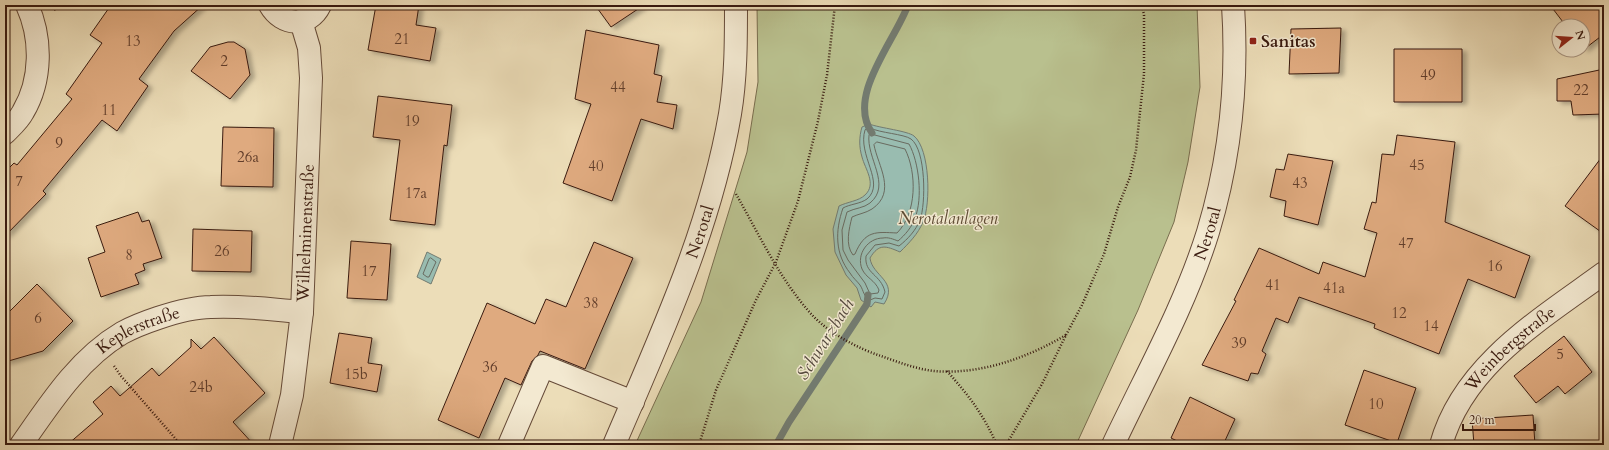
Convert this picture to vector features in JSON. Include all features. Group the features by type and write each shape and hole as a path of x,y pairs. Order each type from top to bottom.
{"street":[{"path":"5,133 23,112 33,88 38,69 38,51 34,28 27,5"},
{"path":"270,5 275,13 282,19 291,22 301,21 315,13 320,5"},
{"name":"Nerotal","path":"614,445 674,305 700,234 719,164 730,114 735,75 736,5"},
{"name":"Nerotal","path":"1113,445 1175,316 1208,232 1221,181 1230,125 1234,82 1233,5"},
{"name":"Wilhelminenstraße","path":"280,445 292,395 302,312 311,78 309,48 301,21"},
{"name":"Weinbergstraße","path":"1441,445 1454,413 1467,389 1486,366 1512,342 1604,273"},
{"name":"Keplerstraße","path":"21,445 63,386 87,361 122,333 146,322 192,308 218,307 302,312"},
{"path":"509,445 543,366 633,402"}],"path":[{"path":"699,445 716,390 756,300 776,262 798,201 818,121 827,75 835,5"},
{"path":"1006,445 1042,384 1082,305 1104,254 1118,207 1130,177 1136,150 1144,74 1144,27 1142,5"},
{"path":"719,164 788,284 800,300 815,318 830,330 864,350 917,368 933,371 965,370 1003,362 1031,353 1066,335"},
{"path":"947,371 969,396 986,420 997,445"},
{"path":"121,376 181,445"}],"green space":[{"name":"Nerotalanlagen","path":"757,5 1197,5 1200,87 1188,162 1174,222 1138,310 1076,445 635,445 701,302 747,152 758,82"}],"water":[{"path":"869,124 914,136 923,152 928,177 926,214 919,230 900,252 891,248 883,247 873,253 870,258 875,270 887,284 888,290 888,296 884,304 875,302 871,307 861,300 857,288 846,275 835,252 833,229 839,206 862,197 868,191 870,186 869,176 860,150 860,134 862,127"},
{"path":"427,252 441,259 431,284 417,277"}],"building":[{"path":"111,5 203,5 174,31 139,79 148,86 117,131 102,120 43,191 46,194 5,236 5,172 14,163 17,165 72,99 66,94 102,43 90,35"},
{"path":"376,5 419,5 416,25 436,28 430,61 368,50"},
{"path":"595,5 644,5 611,27"},
{"path":"1550,5 1604,5 1604,34 1591,44 1591,18 1560,18"},
{"path":"1341,28 1339,73 1289,74 1291,29"},
{"path":"586,30 659,45 654,74 662,76 657,102 677,105 673,129 641,119 612,201 563,183 591,104 575,99"},
{"path":"228,42 234,42 245,49 250,75 230,99 191,71 210,47"},
{"path":"1394,49 1462,49 1462,102 1394,102"},
{"path":"1604,69 1604,114 1573,115 1571,101 1557,101 1557,79"},
{"path":"378,96 452,105 447,146 444,145 435,225 390,220 400,140 373,137"},
{"path":"223,127 274,128 273,187 221,186"},
{"path":"1397,135 1455,142 1445,222 1530,256 1515,298 1468,279 1439,354 1374,328 1375,324 1299,297 1288,323 1276,318 1262,351 1266,354 1258,374 1251,373 1248,381 1202,365 1236,301 1234,300 1259,248 1319,274 1323,262 1365,277 1377,233 1364,229 1372,202 1376,203 1382,154 1394,155"},
{"path":"1288,154 1333,161 1318,225 1284,216 1286,201 1270,197 1276,169 1284,170"},
{"path":"1604,154 1604,234 1565,206"},
{"path":"138,212 142,222 149,220 162,258 143,264 145,270 135,274 139,284 101,297 88,258 105,252 96,226"},
{"path":"193,229 252,231 251,272 192,271"},
{"path":"351,241 391,244 387,300 347,298"},
{"path":"594,242 633,258 585,369 540,351 532,361 521,385 505,378 479,438 438,420 487,303 535,324 546,299 566,307"},
{"path":"37,284 73,321 43,351 5,362 5,316"},
{"path":"339,333 372,338 368,363 382,365 377,392 330,383"},
{"path":"1564,336 1592,372 1565,394 1558,386 1536,403 1514,376"},
{"path":"214,337 265,393 233,422 254,445 67,445 103,414 93,402 111,386 120,396 152,368 159,376 191,347 191,339 201,349"},
{"path":"1364,370 1416,388 1397,443 1345,425"},
{"path":"1190,397 1235,419 1223,445 1185,445 1171,438"},
{"path":"1533,415 1535,445 1474,445 1472,419"}],"waterway":[{"name":"Schwarzbach","path":"872,133 866,118 865,102 869,86 875,69 908,5"},
{"name":"Schwarzbach","path":"776,445 789,422 867,304 868,295"}],"place":[{"name":"Sanitas","path":"1253,41"}]}
